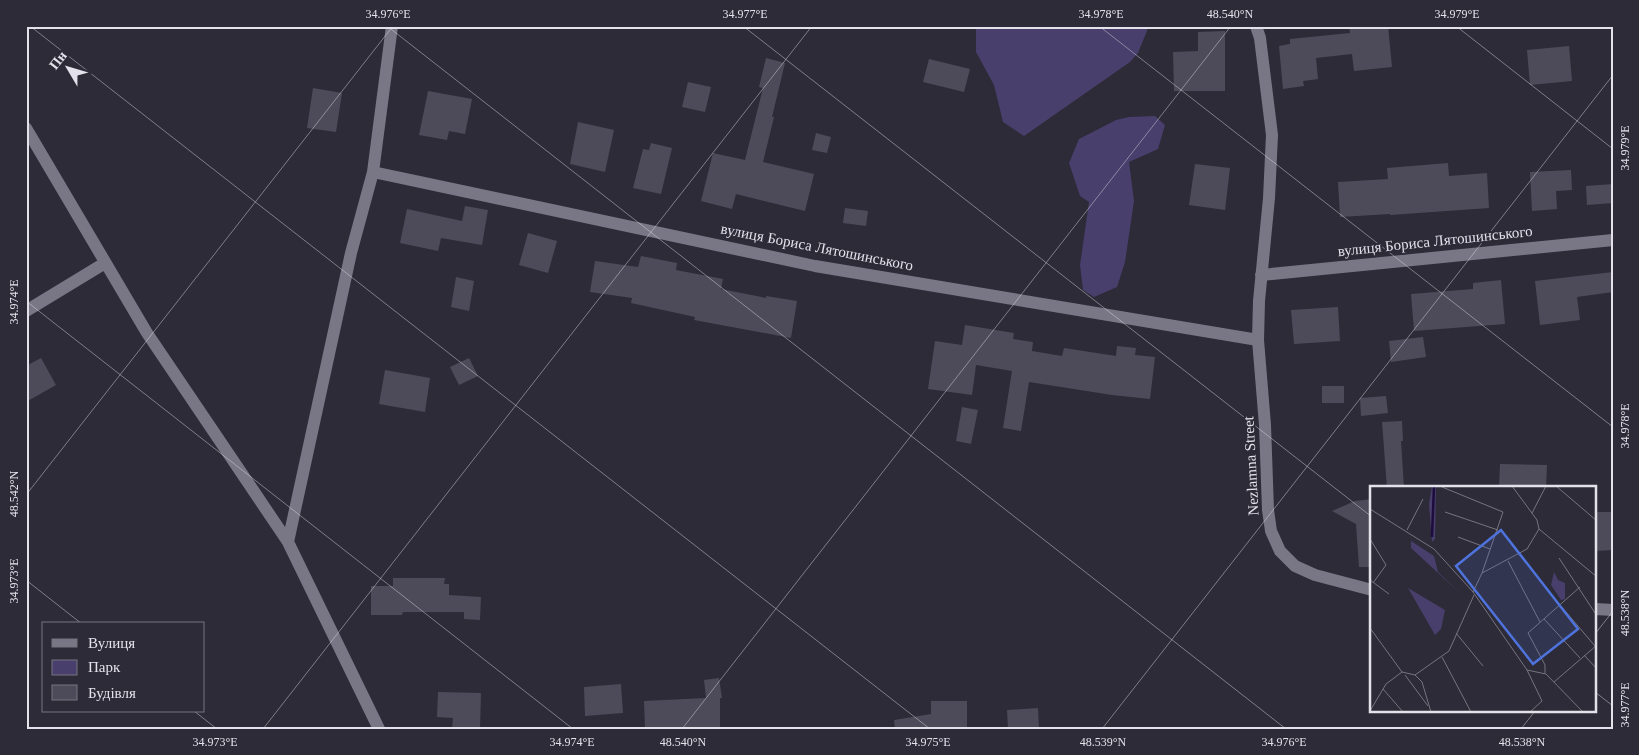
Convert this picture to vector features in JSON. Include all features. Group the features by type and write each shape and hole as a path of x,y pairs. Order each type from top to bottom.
{"street":[{"path":"288,542 351,252 373,172 392,26"},
{"name":"Nezlamna Street","path":"1256,26 1260,38 1272,135 1258,340 1266,425 1268,510 1271,531 1280,551 1295,566 1314,575 1370,589"},
{"path":"26,128 147,333 288,542 379,729"},
{"name":"вулиця Бориса Лятошинського","path":"373,172 815,266 1258,340"},
{"name":"вулиця Бориса Лятошинського","path":"1261,275 1613,240"},
{"path":"26,311 105,263"},
{"path":"1596,609 1613,610"}],"green space":[{"path":"976,26 1149,26 1138,53 1130,62 1024,136 1003,122 994,85 976,52"},
{"path":"1155,116 1165,125 1158,149 1129,162 1134,201 1125,262 1117,287 1094,297 1083,290 1080,265 1089,202 1080,196 1069,163 1079,139 1116,120 1129,117"}],"building":[{"path":"1349,26 1388,26 1392,67 1354,71 1352,54 1316,58 1318,79 1303,81 1304,86 1283,89 1279,46 1290,44 1290,39 1350,33"},
{"path":"1225,31 1225,91 1174,91 1173,52 1198,51 1198,32"},
{"path":"1569,46 1572,81 1530,85 1527,50"},
{"path":"766,58 785,63 763,162 814,174 805,211 736,194 732,209 701,201 713,153 745,160 763,88 759,87"},
{"path":"929,59 970,69 964,92 923,82"},
{"path":"688,82 711,87 705,112 682,107"},
{"path":"313,88 342,93 336,132 307,128"},
{"path":"428,91 472,99 465,134 449,131 447,140 419,135"},
{"path":"578,122 614,130 605,172 570,164"},
{"path":"816,133 831,137 827,153 812,150"},
{"path":"651,143 672,148 661,194 633,188 643,149 649,150"},
{"path":"1448,163 1449,176 1487,173 1489,208 1340,217 1338,182 1388,179 1387,168"},
{"path":"1195,164 1230,168 1225,210 1189,205"},
{"path":"1571,170 1572,190 1556,191 1557,209 1532,211 1530,172"},
{"path":"1613,184 1613,203 1587,205 1586,186"},
{"path":"465,206 488,210 482,245 441,238 438,251 400,243 407,209 462,221"},
{"path":"845,208 868,211 866,226 843,223"},
{"path":"528,233 557,241 548,273 519,265"},
{"path":"641,256 677,263 676,270 723,279 721,289 766,298 766,296 797,301 791,338 694,320 695,317 631,303 632,298 590,292 595,261 638,267"},
{"path":"1613,272 1613,292 1577,297 1580,320 1540,325 1535,281"},
{"path":"456,277 474,281 469,311 451,307"},
{"path":"1501,280 1505,324 1414,331 1411,294 1473,289 1473,283"},
{"path":"1338,307 1340,341 1294,344 1291,310"},
{"path":"965,325 1014,333 1013,339 1033,342 1032,351 1062,356 1064,348 1116,356 1117,346 1136,348 1135,355 1155,357 1150,399 1029,382 1021,431 1003,428 1012,371 976,365 972,395 928,389 935,341 962,345"},
{"path":"1423,337 1426,357 1391,362 1389,341"},
{"path":"41,358 56,385 26,402 26,366"},
{"path":"469,358 478,376 459,385 450,367"},
{"path":"385,370 430,378 425,412 379,404"},
{"path":"1322,386 1344,386 1344,403 1322,403"},
{"path":"1386,396 1388,413 1361,416 1360,398"},
{"path":"962,407 978,410 971,444 956,441"},
{"path":"1402,421 1403,441 1401,441 1404,486 1387,486 1382,422"},
{"path":"1500,464 1547,465 1546,486 1499,486"},
{"path":"1370,499 1370,567 1359,567 1356,524 1332,511 1355,501"},
{"path":"1596,512 1611,512 1613,550 1596,551"},
{"path":"393,578 445,578 444,584 449,584 449,595 481,597 480,620 464,619 464,612 403,612 402,615 371,615 371,586 393,586"},
{"path":"719,678 722,698 720,698 720,729 645,729 644,701 706,698 704,680"},
{"path":"621,684 623,713 585,716 584,687"},
{"path":"438,692 481,693 480,729 452,729 453,718 437,717"},
{"path":"931,701 967,701 967,729 895,729 894,720 931,714"},
{"path":"1038,708 1039,729 1008,729 1007,710"}]}
